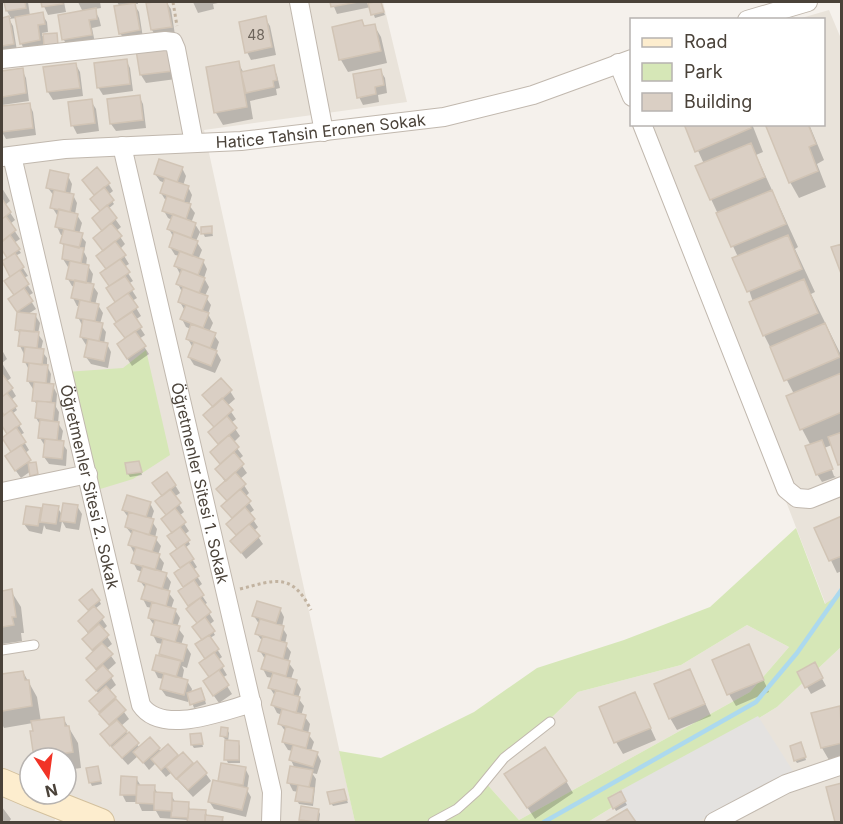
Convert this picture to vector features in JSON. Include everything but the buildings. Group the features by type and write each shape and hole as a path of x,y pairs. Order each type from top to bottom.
{"main road":[{"path":"2,782 18,789"},
{"path":"60,806 101,822"}],"street":[{"path":"299,2 324,132"},
{"path":"754,18 808,2"},
{"path":"2,58 173,42 194,143"},
{"path":"625,61 630,87"},
{"name":"Hatice Tahsin Eronen Sokak","path":"7,156 65,149 241,141 444,117 533,95 625,61"},
{"path":"643,126 786,489 797,498 810,499 842,486"},
{"name":"Öğretmenler Sitesi 1. Sokak","path":"122,146 272,792 271,822"},
{"name":"Öğretmenler Sitesi 2. Sokak","path":"7,156 88,474 137,694 145,711 154,717 177,721 252,703"},
{"path":"2,492 88,474"},
{"path":"714,822 786,784 842,765"}],"lane":[{"path":"2,650 34,645"},
{"path":"433,822 457,809 477,791 504,758 550,722"}],"path":[{"path":"173,2 178,34 173,42"},
{"path":"226,592 270,581 287,583 299,590 310,610"}],"shaded area":[{"path":"2,2 383,2 407,102 204,130 355,822 63,822 67,809 61,806 78,806 78,746 18,746 18,785 2,778"},
{"path":"829,10 842,41 842,591 826,605 641,126 825,126 825,18 801,18"},
{"path":"747,625 789,647 750,692 519,820 485,782 578,692 681,665"},
{"path":"841,647 841,822 588,822 777,707"},
{"path":"758,716 793,771 697,822 629,822 612,795"},
{"path":"2,795 18,801 18,806 30,806 56,816 54,822 2,822"}],"green space":[{"path":"146,350 170,455 133,479 97,490 66,372 123,368"},
{"path":"796,528 825,604 841,593 841,647 777,707 588,822 355,822 339,751 381,758 474,712 537,668 624,640 710,607","holes":["747,625 789,647 750,692 519,820 485,782 578,692 681,665"]}],"waterway":[{"path":"544,822 756,702 797,653 842,589"}]}
